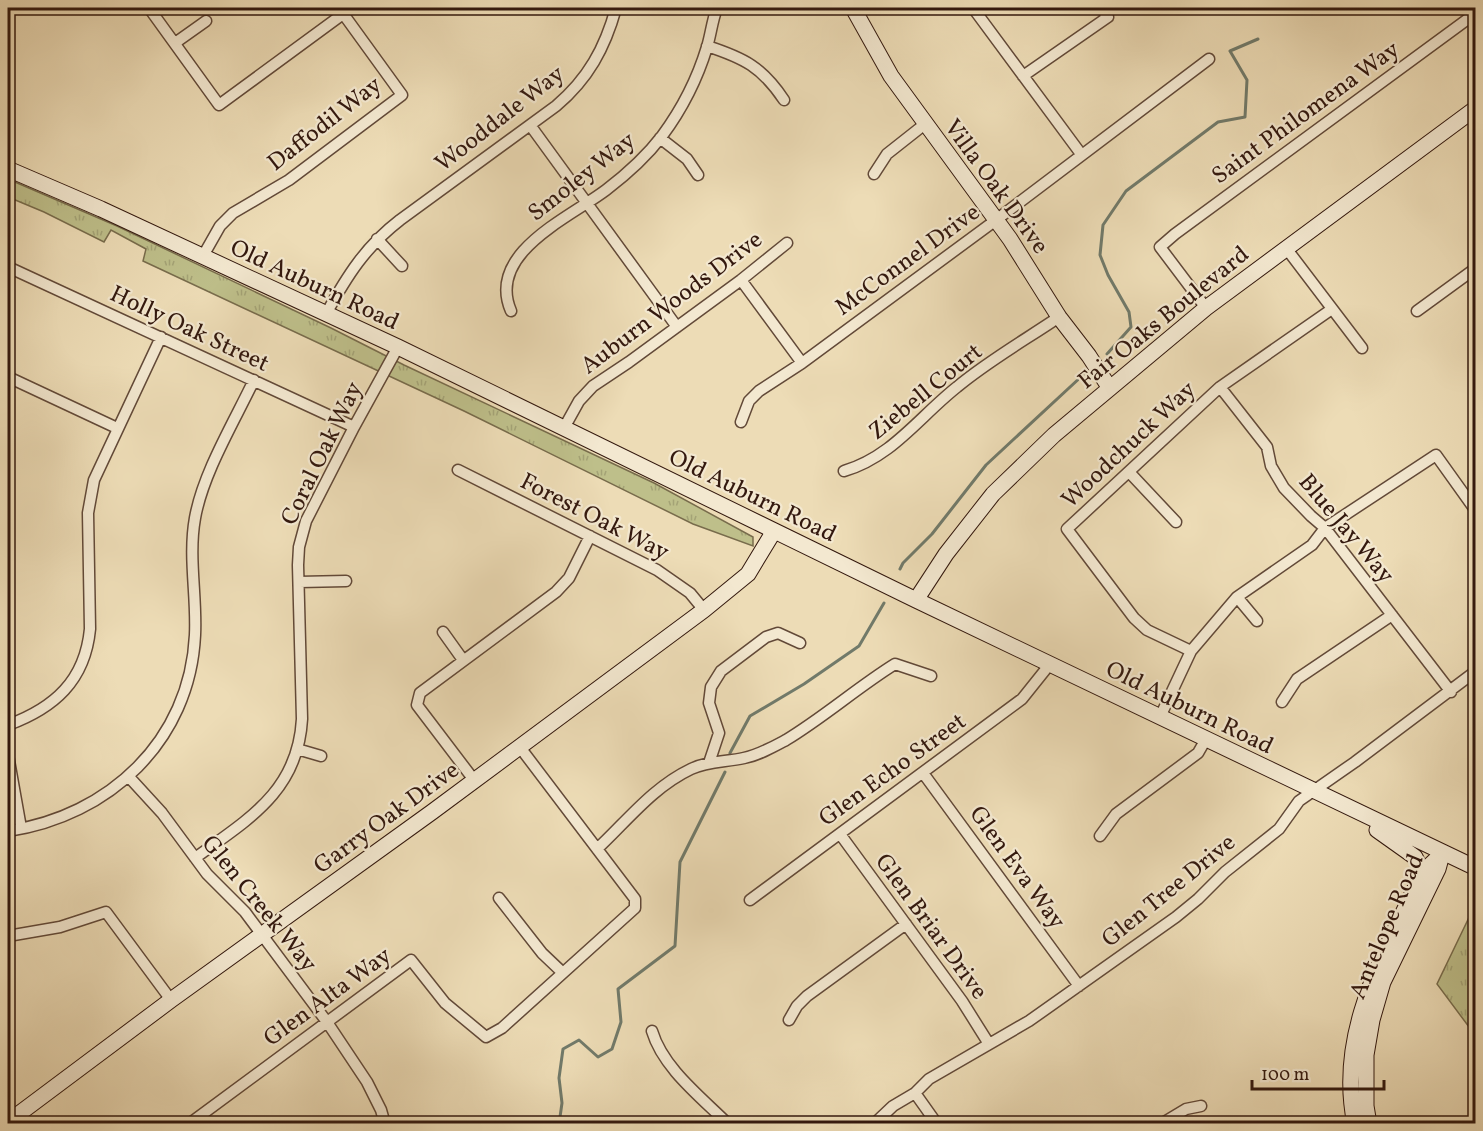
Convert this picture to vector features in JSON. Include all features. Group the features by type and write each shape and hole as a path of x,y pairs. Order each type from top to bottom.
{"main road":[{"name":"Villa Oak Drive","path":"853,8 885,68 996,220 1059,317 1109,387"},
{"name":"Fair Oaks Boulevard","path":"916,600 952,546 993,494 1040,448 1109,387 1206,308 1476,108"},
{"name":"Old Auburn Road","path":"8,170 101,209 398,347 916,600 1476,868"},
{"name":"Garry Oak Drive","path":"8,1122 704,610 748,574 774,531"},
{"path":"1359,813 1378,832 1414,857 1418,863 1420,878"},
{"name":"Antelope Road","path":"1355,1124 1351,1083 1354,1043 1361,1008 1376,969 1420,878 1443,853"},
{"name":"Antelope Road","path":"1369,1124 1366,1106 1366,1055 1372,1020 1383,982 1438,869 1443,853"}],"street":[{"path":"149,8 219,105 341,11"},
{"name":"Wooddale Way","path":"326,314 349,273 377,239 563,100 588,72 605,42 616,8"},
{"name":"Smoley Way","path":"512,312 506,297 508,277 524,251 539,236 588,203 631,169 660,138 685,101 707,46 717,8"},
{"path":"973,8 1081,154"},
{"path":"1023,76 1108,17 1101,8"},
{"name":"Daffodil Way","path":"203,256 220,226 233,213 289,180 402,95 341,11"},
{"name":"Saint Philomena Way","path":"1206,308 1160,247 1476,13"},
{"path":"175,44 206,21"},
{"path":"707,46 734,54 753,65 771,82 784,100"},
{"name":"McConnel Drive","path":"741,422 753,396 802,363 996,220 1209,59"},
{"path":"874,174 887,154 925,124"},
{"path":"530,125 677,327"},
{"path":"660,138 687,159 698,175"},
{"path":"377,239 402,266"},
{"name":"Auburn Woods Drive","path":"564,428 588,390 741,280 787,243"},
{"path":"1286,248 1362,348"},
{"name":"Holly Oak Street","path":"8,267 354,427"},
{"path":"1417,311 1476,268"},
{"path":"741,280 802,363"},
{"name":"Woodchuck Way","path":"1191,651 1147,630 1134,618 1067,529 1221,387 1332,309"},
{"name":"Ziebell Court","path":"844,471 872,460 884,452 909,433 958,385 1059,317"},
{"path":"8,725 57,698 75,678 86,655 90,629 89,500 98,467 161,338"},
{"name":"Coral Oak Way","path":"195,858 267,802 286,776 297,749 302,711 299,547 303,529 354,427 398,347"},
{"path":"8,377 117,428"},
{"path":"8,831 62,818 91,803 129,777 163,735 178,708 192,666 195,636 192,556 195,516 207,478 254,380"},
{"name":"Blue Jay Way","path":"1221,387 1267,447 1271,466 1284,488 1325,528 1451,692"},
{"path":"1160,717 1191,651 1237,597 1312,545 1325,528 1436,455 1476,511"},
{"name":"Forest Oak Way","path":"458,470 672,578 690,593 704,610"},
{"path":"1129,472 1176,522"},
{"path":"474,780 417,705 420,693 556,592 569,578 590,536"},
{"path":"299,582 346,580"},
{"path":"1237,597 1257,621"},
{"path":"1282,702 1297,679 1392,615"},
{"path":"443,632 463,660"},
{"path":"709,763 719,733 709,704 711,687 721,671 766,637 778,633 800,643"},
{"path":"519,746 597,849 652,793 691,769 709,763 745,758 787,739 865,683 896,664 931,676"},
{"name":"Glen Echo Street","path":"750,900 1022,699 1050,664"},
{"name":"Glen Tree Drive","path":"874,1124 893,1106 915,1093 929,1079 1029,1021 1198,899 1225,872 1279,829 1299,801 1451,692 1476,671"},
{"path":"1100,836 1116,814 1197,753 1206,739"},
{"path":"297,749 321,756"},
{"path":"8,755 21,828"},
{"name":"Glen Eva Way","path":"923,772 1079,986"},
{"name":"Glen Creek Way","path":"129,777 162,813 207,874 244,912 327,1022 367,1082 381,1110 385,1124"},
{"name":"Glen Briar Drive","path":"840,834 962,1001 989,1044"},
{"name":"Glen Alta Way","path":"189,1124 411,960 445,1004 486,1037 502,1028 635,908 635,899 597,849"},
{"path":"499,898 542,953 562,972"},
{"path":"8,936 60,927 106,912 171,1000"},
{"path":"789,1020 797,1006 807,996 906,924"},
{"path":"652,1031 655,1040 678,1075 728,1124"},
{"path":"915,1093 937,1124"},
{"path":"1161,1124 1186,1109 1201,1106"}],"green space":[{"path":"8,179 117,226 654,483 753,537 753,546 693,524 464,411 143,261 146,249 111,230 104,242 8,197"},
{"path":"1475,905 1475,1035 1437,984"}],"waterway":[{"path":"1107,354 1131,327 1129,312 1108,275 1100,255 1103,225 1126,191 1218,122 1245,117 1247,80 1230,51 1258,39"},
{"path":"900,569 903,563 932,534 986,465 1083,375"},
{"path":"730,753 750,716 804,684 859,646 884,603"},
{"path":"559,1124 562,1103 559,1078 563,1049 579,1040 598,1057 612,1049 621,1022 618,989 675,946 680,862 725,772"}]}
